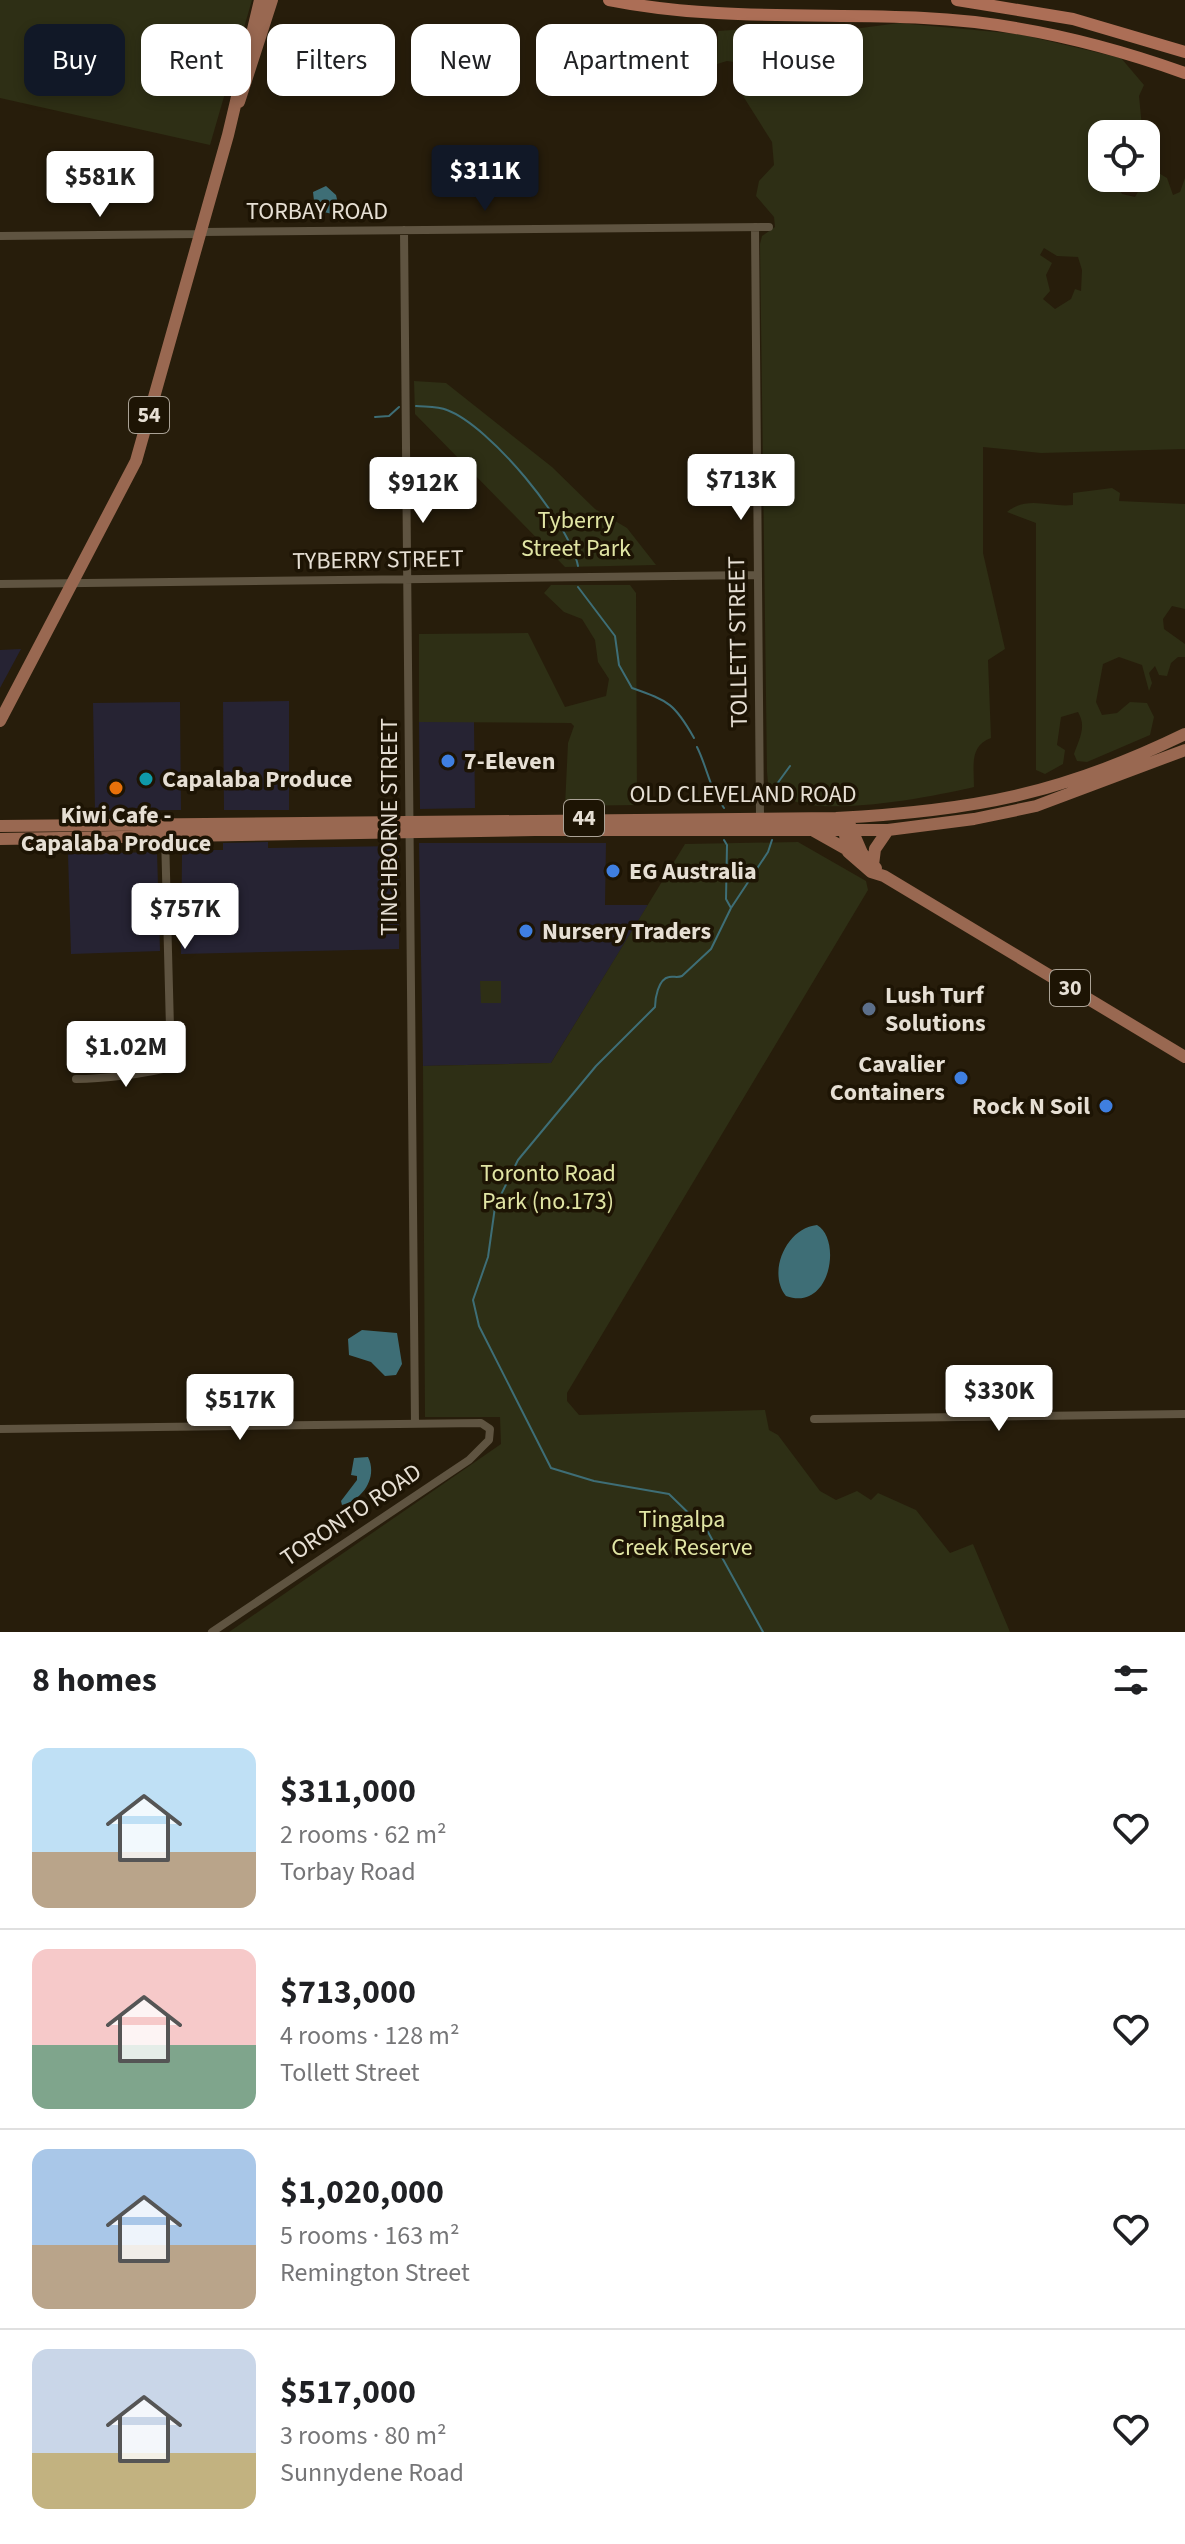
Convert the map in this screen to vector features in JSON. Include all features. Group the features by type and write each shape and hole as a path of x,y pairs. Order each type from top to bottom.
{"highway":[{"path":"609,0 702,14 892,17 975,22 1071,39 1185,73"},
{"path":"957,0 1073,19 1185,52"}],"main road":[{"name":"54","path":"0,721 136,461 234,112 241,67 260,0"},
{"name":"54","path":"234,112 247,85 272,0"},
{"name":"OLD CLEVELAND ROAD","path":"0,826 812,830 1006,800 1077,780 1185,734"},
{"name":"OLD CLEVELAND ROAD","path":"0,839 760,817 888,830 974,819 1036,806 1185,750"},
{"path":"846,824 846,849"},
{"path":"846,824 873,865"},
{"name":"44","path":"812,830 846,849"},
{"path":"873,865 875,849 888,830"},
{"name":"30","path":"846,849 869,870 884,876 1185,1057"},
{"name":"30","path":"873,865 884,876"}],"street":[{"name":"TOLLETT STREET","path":"755,227 760,817"},
{"name":"TORBAY ROAD","path":"0,236 769,227"},
{"name":"TINCHBORNE STREET","path":"404,230 415,1424"},
{"name":"TYBERRY STREET","path":"0,584 757,575"},
{"path":"76,1079 104,1079 117,1074 171,1067 165,835"},
{"path":"814,1419 1185,1414"},
{"name":"TORONTO ROAD","path":"212,1632 469,1460 489,1440 490,1429 481,1423 415,1424"},
{"path":"0,1429 415,1424"}],"shaded area":[{"path":"21,649 0,688 0,650"},
{"path":"289,701 289,810 224,810 223,702"},
{"path":"180,702 181,810 95,811 93,703"},
{"path":"474,721 475,808 420,809 419,722"},
{"path":"268,842 268,848 399,846 399,949 181,954 182,855 191,850 223,850 223,843"},
{"name":"Nursery Traders","path":"419,843 606,843 605,905 648,905 551,1063 423,1066"},
{"path":"157,852 160,951 71,954 68,854"}],"green space":[{"path":"0,0 252,0 245,24 141,24 141,96 224,96 210,145 0,98"},
{"path":"899,23 1019,34 1121,58 1144,85 1139,96 1141,120 1088,120 1088,192 1121,192 1135,197 1138,192 1160,192 1160,174 1167,178 1173,195 1180,192 1185,178 1185,449 1041,453 983,447 983,553 1005,649 988,660 991,738 976,752 974,787 932,796 843,806 816,806 795,801 781,793 769,794 760,244 762,236 775,227 774,217 756,196 759,181 774,165 772,142 743,96 863,96 863,28","holes":["1044,248 1057,256 1078,257 1082,270 1081,291 1075,289 1071,299 1055,309 1043,299 1050,291 1046,275 1052,263 1040,255"]},
{"path":"733,30 733,62 717,64 718,31"},
{"name":"Tyberry Street Park","path":"414,381 446,383 552,467 595,509 627,528 656,565 565,567 415,414"},
{"path":"1112,488 1120,493 1119,501 1185,504 1185,609 1172,606 1163,619 1164,629 1185,644 1185,657 1178,657 1171,663 1167,676 1159,675 1155,666 1149,673 1152,683 1149,691 1142,665 1119,657 1103,664 1096,702 1102,715 1117,713 1130,702 1147,703 1154,717 1150,735 1087,762 1077,761 1074,754 1081,733 1081,717 1078,712 1061,717 1057,745 1065,750 1063,764 1045,774 1036,770 1036,523 1007,512 1031,503 1073,505 1073,493"},
{"path":"551,585 630,585 636,593 637,805 565,806 568,743 574,726 571,723 419,722 419,634 528,633 565,707 606,696 609,679 598,662 595,640 582,619 564,612 544,593"},
{"path":"798,842 866,881 868,890 567,1393 567,1401 579,1415 765,1410 769,1430 778,1435 820,1491 836,1500 857,1491 871,1500 878,1493 916,1510 950,1553 973,1544 1010,1632 229,1632 501,1444 500,1417 425,1417 423,1066 551,1063 685,844"},
{"path":"480,981 501,981 501,1003 481,1003"}],"water":[{"path":"326,186 336,195 341,216 315,210 313,192"},
{"path":"817,1225 825,1233 829,1244 828,1272 813,1294 801,1298 786,1296 778,1276 783,1253 796,1234"},
{"path":"362,1330 397,1333 402,1364 396,1375 385,1376 371,1362 349,1355 348,1339"},
{"path":"368,1457 371,1472 367,1487 356,1498 342,1505 341,1501 357,1480 357,1476 351,1475 354,1458"}],"waterway":[{"path":"416,406 436,407 465,419 505,455 560,525 578,566"},
{"path":"375,417 389,416 399,407"},
{"path":"578,587 615,636 619,665 632,688 670,705 694,738"},
{"path":"697,747 715,794 724,808"},
{"path":"772,802 774,788 790,766"},
{"path":"724,840 727,845 726,899 731,908"},
{"path":"763,1632 708,1532 669,1494 594,1481 551,1468 479,1326 473,1300 488,1257 495,1207 518,1160 596,1066 655,1007 662,981 682,976 711,949 731,908 768,852 772,840"}],"place":[{"name":"7-Eleven","path":"448,761"},
{"name":"Capalaba Produce","path":"146,779"},
{"name":"Kiwi Cafe - Capalaba Produce","path":"116,788"},
{"name":"EG Australia","path":"613,871"},
{"name":"Nursery Traders","path":"526,931"},
{"name":"Lush Turf Solutions","path":"869,1009"},
{"name":"Cavalier Containers","path":"961,1078"},
{"name":"Rock N Soil","path":"1106,1106"}],"park label":[{"name":"Toronto Road Park (no.173)","path":"548,1187"},
{"name":"Tingalpa Creek Reserve","path":"682,1533"}]}
